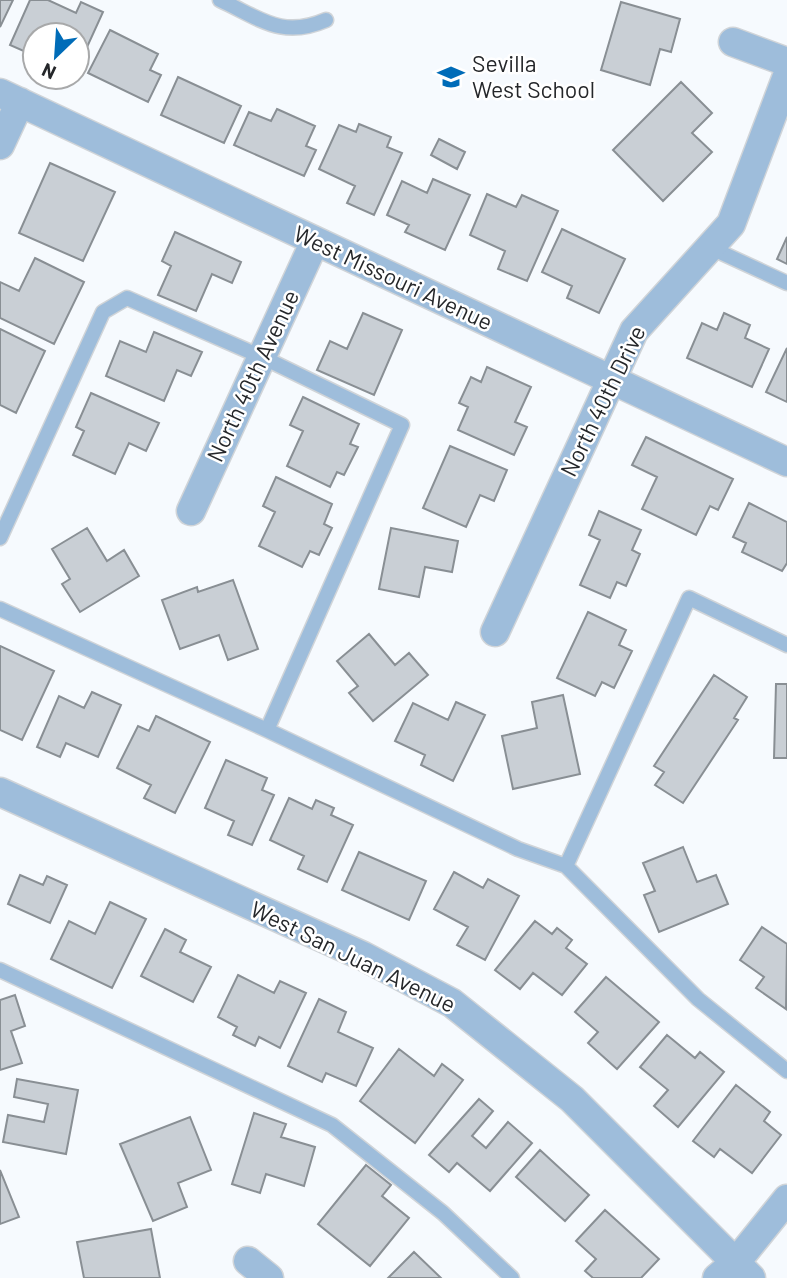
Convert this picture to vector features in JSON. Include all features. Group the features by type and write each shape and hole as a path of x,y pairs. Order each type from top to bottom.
{"street":[{"path":"733,42 787,62"},
{"name":"North 40th Drive","path":"495,632 624,348 644,316 731,224 787,76"},
{"path":"0,145 10,98"},
{"name":"West Missouri Avenue","path":"10,98 787,462"},
{"name":"North 40th Avenue","path":"191,510 315,242"},
{"name":"West San Juan Avenue","path":"0,792 363,956 452,1003 572,1098 735,1272"},
{"path":"735,1272 787,1199"}],"lane":[{"path":"220,0 280,28 303,30 327,20"},
{"path":"711,248 787,283"},
{"path":"0,538 103,312 127,298 262,357 402,425 267,730"},
{"path":"566,866 689,598 787,645"},
{"path":"0,609 267,730 518,849 566,866 698,999 787,1070"},
{"path":"0,970 332,1125 443,1213 512,1278"}],"building":[{"path":"0,0 13,0 0,27"},
{"path":"30,0 48,0 76,13 81,2 103,12 91,38 91,21 21,21 21,50 10,45"},
{"path":"621,2 680,19 671,52 660,49 650,85 601,70"},
{"path":"110,30 158,54 150,70 161,75 148,102 91,74 91,67"},
{"path":"178,77 241,106 224,143 161,115"},
{"path":"681,82 712,113 692,133 712,152 663,201 613,150"},
{"path":"277,109 315,126 306,146 316,150 304,176 234,145 249,112 271,121"},
{"path":"359,124 391,137 387,147 402,153 374,215 347,203 355,186 319,169 339,125 356,132"},
{"path":"439,139 465,152 457,169 431,155"},
{"path":"50,163 115,192 83,261 19,233"},
{"path":"433,179 470,195 445,250 405,232 409,225 387,215 402,181 427,193"},
{"path":"487,194 516,207 522,195 558,211 527,281 498,269 505,251 470,235"},
{"path":"562,229 625,259 599,313 567,298 572,286 542,272"},
{"path":"175,232 241,262 232,283 212,274 196,311 158,295 171,266 162,261"},
{"path":"787,237 787,264 777,259"},
{"path":"35,258 84,282 54,344 0,318 0,282 19,291"},
{"path":"363,313 402,330 374,395 317,370 330,341 347,349"},
{"path":"724,313 750,325 745,338 769,349 752,387 687,358 702,323 717,330"},
{"path":"0,329 45,351 16,413 0,405"},
{"path":"154,332 202,352 191,376 177,370 164,401 106,376 120,341 146,352"},
{"path":"787,348 787,402 766,392"},
{"path":"487,367 531,387 515,422 527,427 514,455 458,430 468,407 459,403 471,377 481,382"},
{"path":"91,393 159,423 146,451 129,443 115,474 73,455 84,431 76,427"},
{"path":"303,397 359,424 350,444 358,447 344,475 337,472 330,487 287,466 303,431 290,425"},
{"path":"646,437 733,479 718,510 710,506 696,535 642,509 657,477 632,465"},
{"path":"450,446 507,470 494,501 480,495 466,527 423,508"},
{"path":"276,477 332,504 324,524 332,528 319,555 310,551 302,567 259,546 275,512 263,506"},
{"path":"749,503 787,522 787,563 782,571 742,552 746,543 733,537"},
{"path":"599,511 641,530 632,550 640,554 626,586 617,582 610,598 580,585 600,540 589,535"},
{"path":"87,528 107,561 124,550 139,576 80,612 62,584 70,579 52,549"},
{"path":"391,528 458,541 452,572 425,567 419,597 379,589"},
{"path":"233,580 258,649 228,660 219,635 180,649 162,600 197,587 198,592"},
{"path":"588,612 626,630 619,645 632,651 614,688 602,682 595,696 557,678"},
{"path":"369,634 395,665 409,653 428,675 373,721 349,693 358,686 337,661"},
{"path":"0,646 54,671 22,740 0,730"},
{"path":"714,675 747,697 734,718 738,720 683,803 655,785 664,772 654,766"},
{"path":"776,684 787,684 787,758 774,758"},
{"path":"92,692 121,705 98,757 66,743 60,757 37,747 59,696 84,708"},
{"path":"563,695 580,774 513,789 502,736 537,728 532,702"},
{"path":"456,702 485,715 453,781 421,765 425,755 395,741 413,703 448,720"},
{"path":"156,716 210,742 175,813 144,798 151,785 117,768 138,726 149,731"},
{"path":"226,760 267,778 262,790 274,795 252,845 228,835 234,821 205,808"},
{"path":"289,798 312,809 316,800 334,808 331,815 353,825 327,882 298,869 304,856 270,840"},
{"path":"683,847 697,882 716,875 728,904 659,932 644,895 655,891 643,863"},
{"path":"359,852 426,881 409,920 342,890"},
{"path":"454,872 483,888 488,879 519,896 485,960 457,945 468,927 434,909"},
{"path":"20,875 43,885 47,876 67,885 50,923 8,904"},
{"path":"110,902 146,919 112,988 51,959 69,921 95,934"},
{"path":"535,921 552,934 557,928 572,940 566,948 587,964 562,995 533,973 520,989 495,970"},
{"path":"762,927 787,944 786,1009 756,988 764,977 740,960"},
{"path":"165,929 186,940 180,952 211,967 193,1002 141,976"},
{"path":"238,975 274,993 280,981 306,993 280,1048 259,1037 255,1046 233,1035 237,1027 218,1017"},
{"path":"606,977 659,1022 617,1069 588,1043 598,1032 575,1012"},
{"path":"15,995 25,1026 11,1031 22,1063 0,1070 0,1000"},
{"path":"319,999 346,1012 338,1032 373,1048 356,1086 326,1073 322,1082 288,1066"},
{"path":"667,1035 695,1058 700,1052 724,1072 678,1127 654,1106 668,1090 640,1067"},
{"path":"399,1049 434,1076 442,1064 463,1080 415,1143 360,1101"},
{"path":"17,1079 78,1090 66,1154 3,1142 8,1115 44,1122 48,1104 14,1097"},
{"path":"736,1085 770,1112 764,1121 781,1135 752,1173 720,1149 714,1157 693,1141"},
{"path":"479,1099 493,1111 472,1136 486,1148 508,1122 532,1143 490,1191 457,1163 449,1172 429,1155"},
{"path":"254,1113 286,1124 281,1137 315,1147 304,1186 266,1174 260,1193 232,1184"},
{"path":"190,1117 211,1170 178,1183 187,1207 153,1221 120,1144"},
{"path":"540,1150 589,1195 565,1221 516,1177"},
{"path":"366,1165 391,1185 382,1196 409,1218 370,1266 318,1224"},
{"path":"0,1170 19,1217 0,1224"},
{"path":"605,1210 659,1259 641,1278 593,1278 585,1271 596,1259 576,1241"},
{"path":"151,1229 160,1278 84,1278 77,1242"},
{"path":"414,1252 441,1278 388,1278"}],"place":[{"name":"Sevilla West School","path":"451,77"}]}
